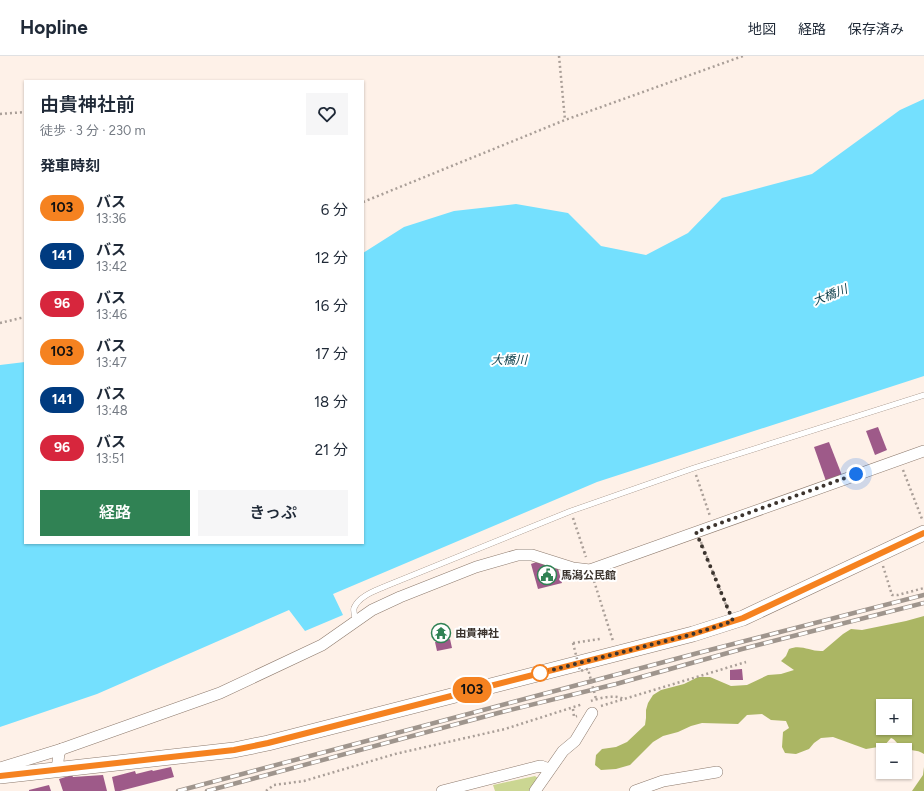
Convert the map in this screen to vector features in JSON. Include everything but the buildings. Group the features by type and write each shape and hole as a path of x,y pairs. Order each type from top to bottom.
{"main road":[{"path":"0,776 234,750 268,743 693,634 743,618 924,533"}],"street":[{"path":"0,768 62,749 220,693 322,645 372,610 400,597 476,567 518,555 532,555 573,568 590,570 924,450"},
{"path":"535,791 563,750 575,741 593,710"},
{"path":"57,770 58,753 62,749"},
{"path":"442,791 536,767 541,766 549,769"},
{"path":"634,791 663,781 717,772"}],"lane":[{"path":"356,621 354,608 366,595 571,511 694,468 924,395"}],"path":[{"path":"559,56 565,120"},
{"path":"364,202 565,120 743,56"},
{"path":"0,114 24,112"},
{"path":"0,323 24,317"},
{"path":"898,459 924,526"},
{"path":"694,468 714,526"},
{"path":"696,532 733,621"},
{"path":"879,554 892,596 898,596 924,588"},
{"path":"600,639 573,643 580,670 588,669 596,699 620,697 623,699"},
{"path":"593,710 623,699 746,662"},
{"path":"266,791 274,786 304,781 395,754 505,729 569,708 573,709 574,715 581,711"}],"green space":[{"path":"924,616 924,754 912,750 912,743 897,743 891,738 887,743 876,743 876,747 866,749 833,737 821,738 809,749 796,754 785,753 782,747 783,732 789,728 786,721 771,720 762,714 747,715 738,724 702,723 663,736 653,742 630,765 616,769 601,770 595,765 596,755 602,749 616,747 627,742 645,725 648,703 653,695 661,690 684,684 698,677 710,677 731,686 747,685 768,675 781,674 794,670 781,661 786,656 789,649 798,647 823,651 851,629 862,630"},
{"path":"924,767 924,791 912,791 923,775"},
{"path":"535,776 539,779 532,791 495,791 493,785"}],"water":[{"name":"大橋川","path":"924,99 924,376 597,482 333,594 343,615 305,631 289,610 97,694 0,727 0,365 24,362 24,544 364,544 364,252 404,227 454,211 516,204 568,213 601,246 646,255 688,233 722,198 812,174 900,110"}],"railway":[{"path":"178,791 698,653 924,595"},
{"path":"207,791 498,713 616,684 742,649 924,603"}],"bus line":[{"name":"103","path":"0,776 234,750 268,743 693,634 743,618 924,533"}],"place":[{"name":"馬潟公民館","path":"547,575"},
{"name":"由貴神社","path":"441,633"}],"route":[{"path":"540,673 693,634 733,621 696,532 856,474"}]}
